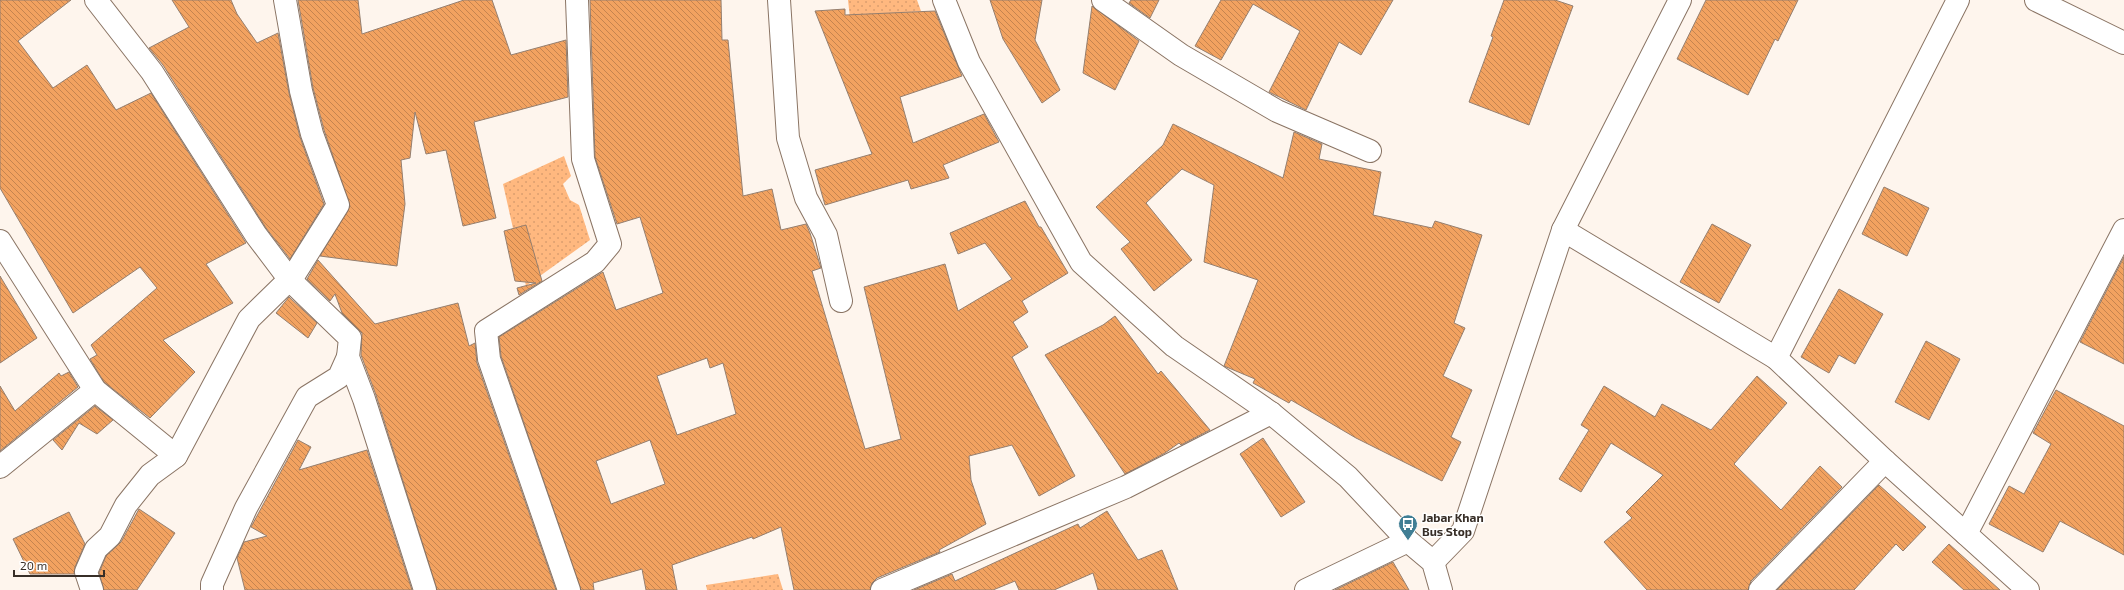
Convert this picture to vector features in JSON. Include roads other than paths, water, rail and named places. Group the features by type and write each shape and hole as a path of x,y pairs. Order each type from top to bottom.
{"street":[{"path":"96,0 152,72 256,236 290,280 350,338 348,357 339,377 307,397 246,508 212,584 212,590"},
{"path":"92,590 86,572 96,549 110,536 126,505 150,475 176,456 249,319 290,280 338,205 312,134 301,90 285,0"},
{"path":"569,590 489,359 486,331 595,262 610,244 583,159 577,0"},
{"path":"779,0 788,138 806,198 826,235 841,301"},
{"path":"944,0 969,62 1081,262 1174,346 1271,414 1348,477 1408,541 1433,562 1441,590"},
{"path":"1103,0 1181,55 1277,111 1370,151"},
{"path":"1433,562 1463,531 1563,230 1680,0"},
{"path":"1776,358 1958,0"},
{"path":"2036,0 2124,43"},
{"path":"1563,230 1776,358 1885,461 2028,590"},
{"path":"1966,534 2124,230"},
{"path":"0,241 95,390 176,456"},
{"path":"348,357 364,399 425,590"},
{"path":"0,467 95,390"},
{"path":"882,590 1126,487 1271,414"},
{"path":"1760,590 1885,461"},
{"path":"1306,590 1408,541"}],"place":[{"name":"Jabar Khan Bus Stop","path":"1408,541"}]}
